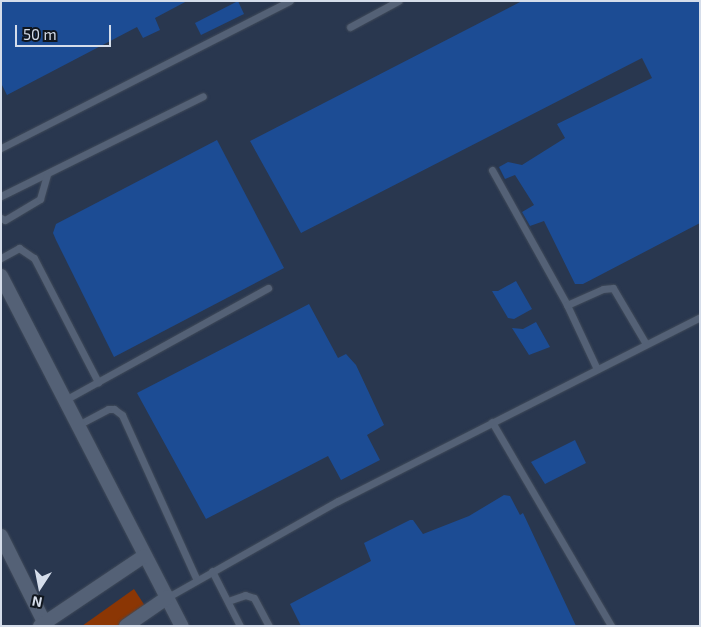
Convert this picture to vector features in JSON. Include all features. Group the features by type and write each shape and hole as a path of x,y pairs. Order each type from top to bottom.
{"street":[{"path":"1,276 144,556 168,597 182,626"},
{"path":"1,536 44,625 144,556"},
{"path":"126,626 168,597"}],"lane":[{"path":"1,148 290,1"},
{"path":"350,27 398,1"},
{"path":"1,196 203,96"},
{"path":"492,170 566,305 597,369"},
{"path":"1,218 5,220 40,199 47,174"},
{"path":"1,258 19,248 34,258 98,382"},
{"path":"65,400 268,288"},
{"path":"566,305 603,289 614,288 646,344"},
{"path":"168,597 338,501 700,317"},
{"path":"78,425 108,409 122,415 197,580"},
{"path":"492,422 611,626"},
{"path":"212,571 240,626"},
{"path":"228,602 245,595 254,598 269,626"}],"shaded area":[{"path":"1,1 700,1 700,626 1,626"},
{"path":"134,589 145,606 117,626 82,626"}],"building":[{"path":"1,1 187,1 155,18 160,30 143,38 137,27 7,95 1,83"},
{"path":"238,1 244,14 201,35 195,23"},
{"path":"522,1 700,1 700,223 583,284 575,284 544,221 530,226 522,212 534,205 515,175 505,179 499,167 508,162 522,165 565,138 557,124 652,78 642,58 301,233 250,141"},
{"path":"217,140 284,268 114,357 56,240 53,233 56,224"},
{"path":"516,281 532,309 514,319 508,318 492,291 498,291"},
{"path":"309,304 338,358 346,354 356,365 384,425 367,435 380,460 341,480 328,456 206,519 137,393"},
{"path":"536,322 550,347 529,355 512,328 523,329"},
{"path":"575,440 586,463 545,484 531,462"},
{"path":"504,495 510,496 520,515 523,513 576,626 301,626 290,604 371,561 364,543 410,520 413,520 423,534 469,516"}]}
